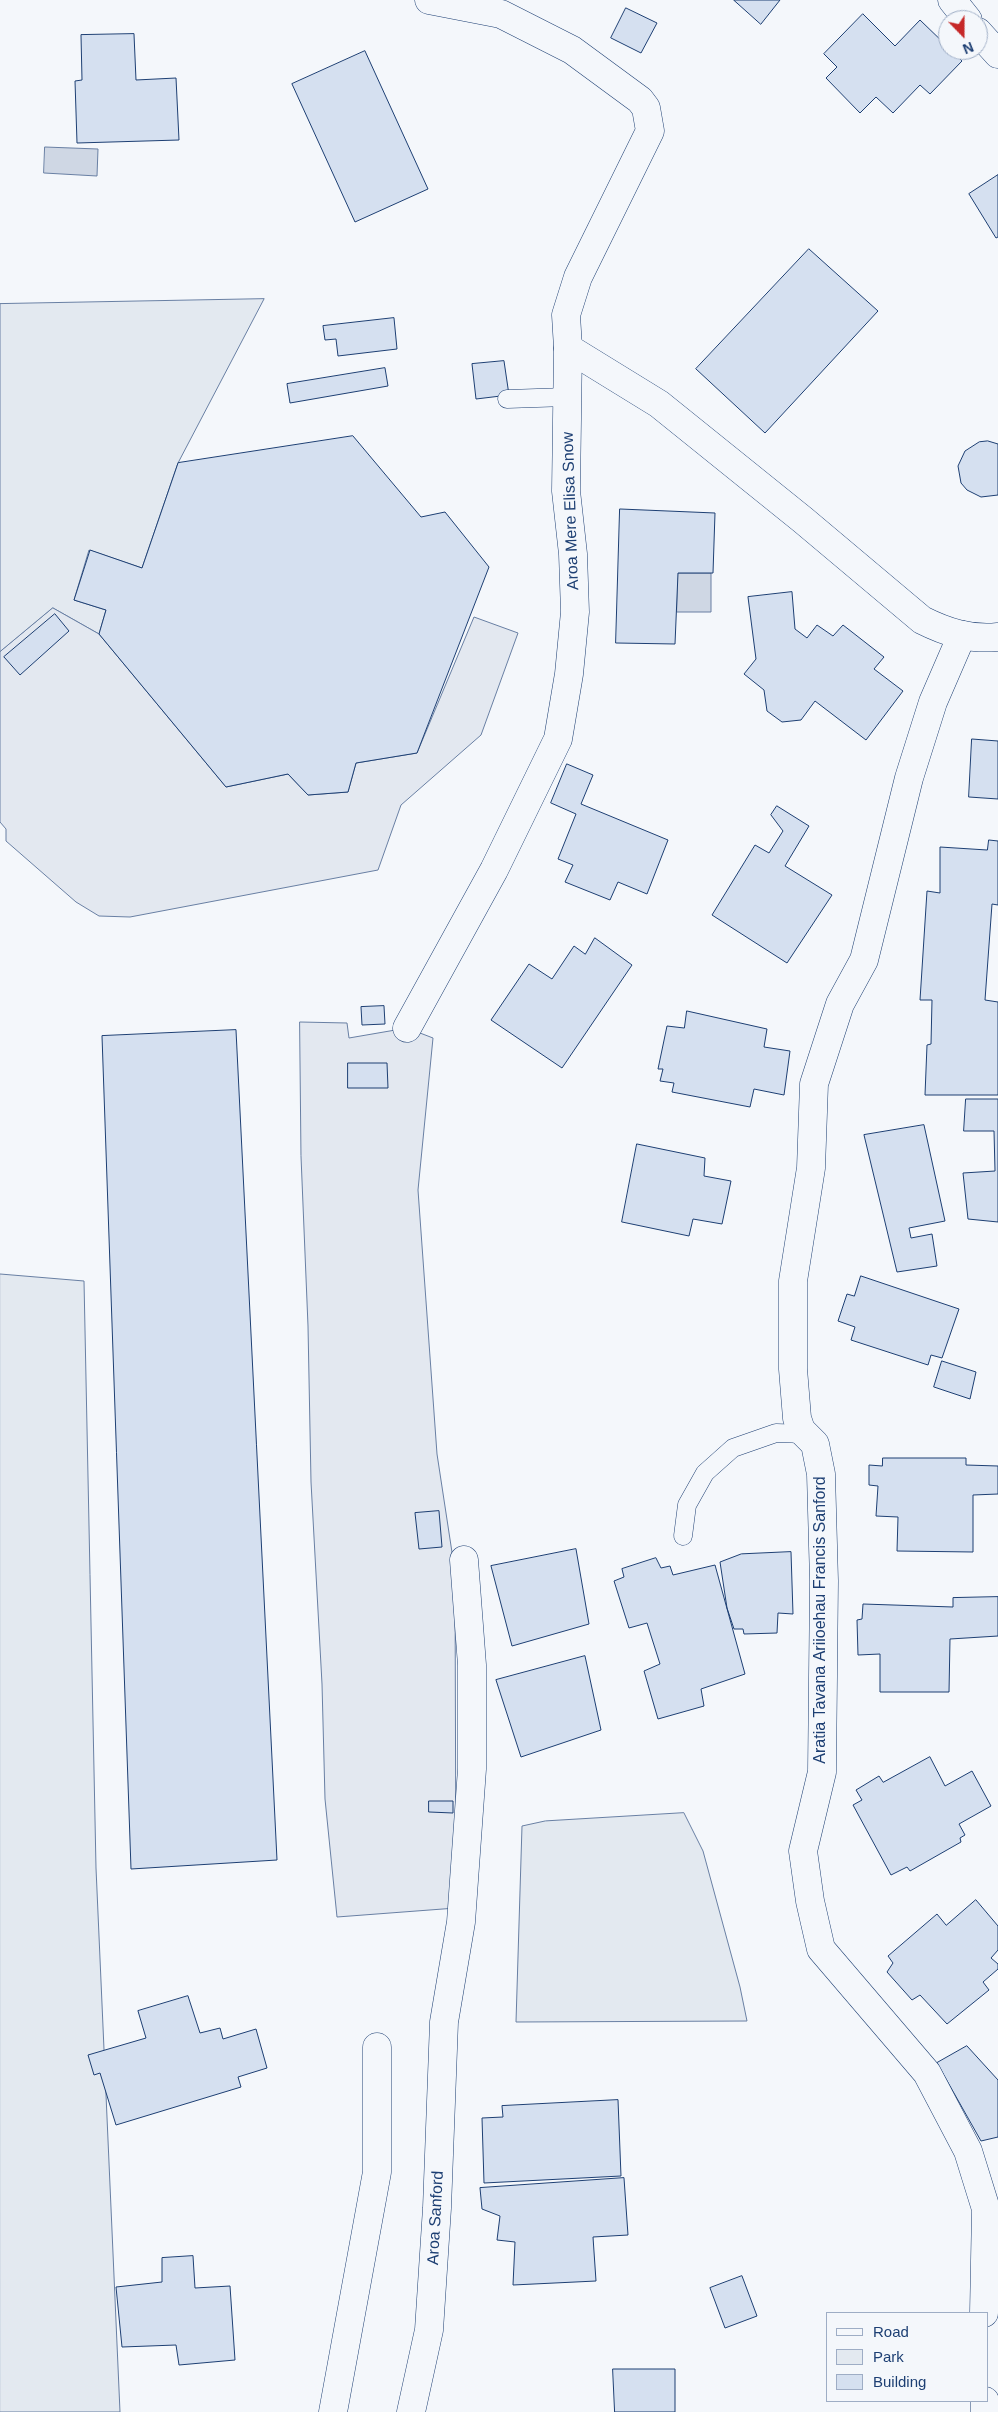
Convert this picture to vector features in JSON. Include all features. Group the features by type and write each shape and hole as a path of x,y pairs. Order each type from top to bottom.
{"street":[{"path":"429,0 501,14 572,50 628,90 646,108 650,131 578,277 573,292 566,315 568,348 659,404 811,526 922,620 945,631 962,635 998,637"},
{"path":"952,0 960,10"},
{"path":"988,43 998,54"},
{"name":"Aroa Mere Elisa Snow","path":"407,1028 494,870 558,739 569,674 575,612 574,554 566,491 568,348"},
{"name":"Aratia Tavana Ariioehau Francis Sanford","path":"962,635 933,702 909,778 864,960 840,1004 814,1084 811,1168 793,1281 793,1370 796,1408 801,1430 815,1444 822,1474 824,1581 822,1772 803,1851 810,1901 821,1949 927,2073 968,2151 986,2209 984,2312"},
{"name":"Aroa Sanford","path":"411,2412 429,2330 437,2208 444,2022 461,1922 472,1769 472,1666 464,1560"},
{"path":"333,2412 377,2172 377,2046"}],"lane":[{"path":"507,399 567,397"},
{"path":"683,1536 687,1505 704,1473 733,1448 776,1433 807,1434"}],"green space":[{"path":"264,299 178,463 142,568 89,550 74,600 106,610 99,634 53,608 0,652 0,304"},
{"path":"0,1274 84,1281 96,1868 120,2412 0,2412"},
{"path":"684,1813 703,1851 740,1987 747,2021 516,2022 522,1826 545,1821"}],"shaded area":[{"path":"45,147 98,149 97,176 44,173"},
{"path":"678,573 711,573 711,612 677,612"},
{"path":"53,608 99,634 226,787 288,774 308,795 348,792 356,763 417,753 474,617 518,633 481,735 401,805 378,870 130,917 99,916 76,902 6,841 6,829 0,822 0,652"},
{"path":"300,1022 347,1023 349,1038 407,1028 433,1038 418,1190 437,1454 455,1572 456,1908 337,1917 325,1799 322,1684 311,1482 308,1326 301,1156"}],"building":[{"path":"734,0 780,0 761,24"},
{"path":"626,8 657,23 641,53 611,38"},
{"path":"863,14 895,46 920,20 938,37 938,60 962,61 930,94 920,85 893,113 876,97 860,113 826,78 837,67 824,54"},
{"path":"134,34 136,80 176,78 179,140 77,143 75,81 82,80 81,35"},
{"path":"365,51 428,189 355,222 292,84"},
{"path":"998,175 998,237 996,238 969,194"},
{"path":"809,249 878,311 765,433 696,369"},
{"path":"394,318 397,349 338,356 336,339 325,340 323,326"},
{"path":"504,361 509,395 476,399 472,364"},
{"path":"385,368 388,386 290,403 287,384"},
{"path":"353,436 421,517 445,512 489,567 417,753 356,763 348,792 308,795 288,774 226,787 99,634 106,610 74,600 90,550 142,568 178,463"},
{"path":"988,441 998,444 998,495 981,497 967,490 961,483 958,466 965,451 979,442"},
{"path":"620,509 715,513 713,573 678,573 675,644 616,643"},
{"path":"792,592 795,629 807,638 817,625 833,636 843,625 884,657 874,669 903,691 866,740 815,701 801,720 782,722 767,711 764,690 744,674 756,659 748,597"},
{"path":"55,614 69,631 20,675 4,657"},
{"path":"972,739 998,741 998,799 969,797"},
{"path":"567,764 593,775 581,804 668,840 647,894 618,882 610,900 565,882 573,865 558,859 576,814 551,803"},
{"path":"777,806 809,826 785,866 832,895 787,963 712,915 755,845 769,853 783,831 771,815"},
{"path":"989,840 998,841 998,905 992,904 985,1000 998,1002 998,1095 925,1095 927,1045 931,1044 932,1000 920,1000 927,891 940,893 940,847 987,850"},
{"path":"595,938 632,965 562,1068 491,1020 529,964 552,979 574,946 585,954"},
{"path":"384,1006 385,1024 362,1025 361,1007"},
{"path":"687,1011 767,1029 764,1047 790,1051 784,1095 754,1089 750,1107 672,1092 674,1083 660,1081 663,1069 658,1069 667,1026 684,1028"},
{"path":"236,1030 277,1860 131,1869 102,1036"},
{"path":"348,1063 387,1063 388,1088 348,1088"},
{"path":"966,1099 998,1099 998,1222 968,1219 963,1173 995,1171 994,1131 964,1131"},
{"path":"924,1125 945,1221 909,1228 911,1238 932,1234 937,1266 897,1272 864,1135"},
{"path":"637,1144 705,1158 704,1176 731,1181 722,1224 693,1219 689,1236 622,1222"},
{"path":"861,1276 959,1309 942,1358 931,1355 928,1365 851,1340 855,1327 838,1321 847,1294 854,1296"},
{"path":"942,1361 976,1372 970,1399 934,1387"},
{"path":"883,1458 966,1458 966,1465 998,1466 998,1494 973,1495 973,1552 897,1551 898,1517 876,1516 878,1486 869,1485 869,1465 882,1466"},
{"path":"439,1511 442,1547 419,1549 415,1513"},
{"path":"576,1549 589,1624 512,1646 491,1566"},
{"path":"791,1552 793,1614 778,1613 777,1633 744,1634 743,1629 734,1629 727,1608 720,1562 741,1554"},
{"path":"656,1558 661,1568 670,1566 673,1575 715,1565 745,1674 701,1689 704,1706 658,1719 644,1671 660,1664 647,1623 629,1628 614,1581 624,1577 622,1569"},
{"path":"998,1597 998,1636 950,1639 949,1692 880,1692 880,1654 858,1655 857,1620 862,1619 863,1604 953,1607 953,1598"},
{"path":"585,1656 601,1730 521,1757 496,1680"},
{"path":"930,1757 945,1786 972,1771 991,1806 959,1824 965,1835 960,1838 961,1842 910,1871 907,1867 891,1875 853,1805 862,1800 856,1790 879,1776 883,1782"},
{"path":"429,1801 453,1801 453,1813 429,1812"},
{"path":"976,1900 998,1926 998,1950 991,1958 998,1964 998,1969 983,1982 989,1990 947,2024 920,1995 912,2000 887,1972 893,1963 888,1956 937,1914 946,1925"},
{"path":"188,1996 200,2033 220,2028 223,2039 256,2029 267,2068 238,2077 241,2087 116,2125 100,2073 94,2075 88,2055 146,2038 138,2011"},
{"path":"967,2046 998,2080 998,2137 981,2141 937,2063"},
{"path":"618,2100 621,2176 484,2183 482,2118 503,2117 502,2106"},
{"path":"624,2178 628,2235 593,2237 596,2281 513,2285 515,2242 497,2240 500,2216 482,2209 480,2188"},
{"path":"193,2256 195,2288 230,2286 235,2360 179,2365 176,2345 122,2347 116,2287 162,2282 162,2258"},
{"path":"742,2276 757,2316 725,2328 710,2288"},
{"path":"613,2369 675,2369 675,2412 615,2412"}]}
